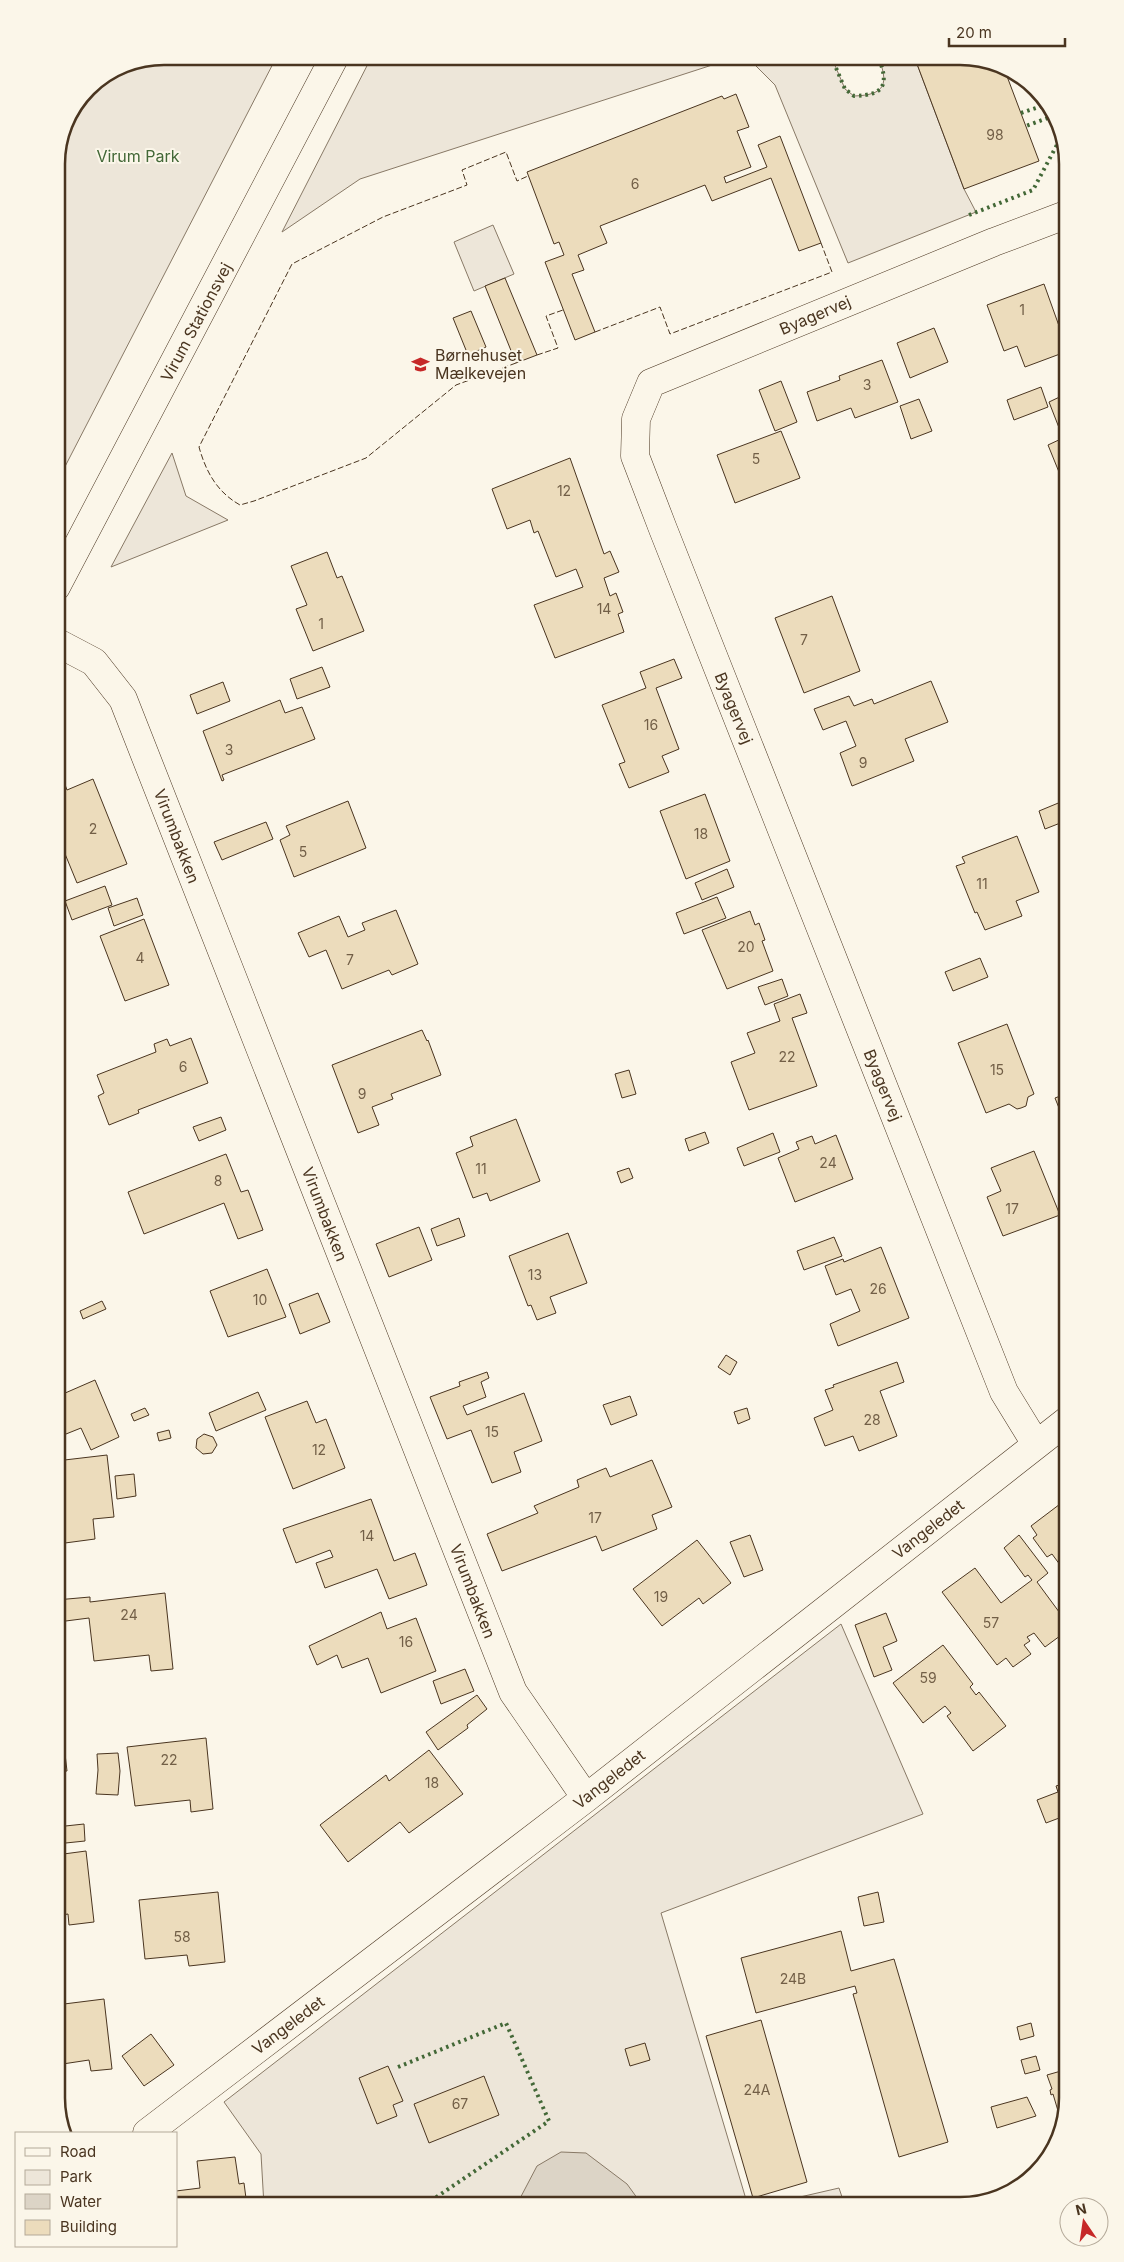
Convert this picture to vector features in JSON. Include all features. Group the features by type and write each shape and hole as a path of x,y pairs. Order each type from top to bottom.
{"street":[{"name":"Virum Stationsvej","path":"65,570 330,65"},
{"name":"Byagervej","path":"1036,1444 1004,1392 666,539 635,456 635,428 636,419 651,384 994,242 1059,217"},
{"name":"Virumbakken","path":"65,647 94,662 123,698 513,1692 586,1798"},
{"name":"Vangeledet","path":"147,2132 586,1798 1059,1427"}],"green space":[{"name":"Virum Park","path":"158,65 272,65 65,467 65,158 68,139 78,115 94,94 120,75 132,70"},
{"path":"367,65 712,65 360,179 282,232"},
{"path":"755,65 835,65 845,89 854,96 865,95 879,90 884,81 881,65 917,65 964,189 976,212 848,263 775,85"},
{"path":"493,225 514,274 474,291 454,242"},
{"path":"172,453 186,496 228,520 111,567"},
{"path":"841,1624 923,1814 661,1913 745,2197 263,2197 261,2154 224,2102"},
{"path":"839,2188 842,2197 800,2197"}],"water":[{"path":"561,2152 586,2153 627,2184 636,2197 521,2197 537,2166"}],"building":[{"path":"917,65 966,65 992,70 1007,77 1039,161 964,189"},
{"path":"736,94 749,127 737,131 751,167 724,177 726,183 767,167 758,145 780,136 821,243 799,251 771,178 712,201 705,185 600,226 607,243 578,255 584,270 572,274 595,332 575,340 545,262 564,255 559,242 554,244 527,172 722,96 724,99"},
{"path":"505,278 537,355 516,363 485,286"},
{"path":"1044,284 1059,326 1059,354 1025,367 1017,346 1004,351 987,305"},
{"path":"471,311 486,347 468,355 453,318"},
{"path":"934,328 948,362 910,378 897,343"},
{"path":"882,360 898,402 855,418 851,408 817,421 807,392 840,380 839,376"},
{"path":"781,381 797,422 775,431 759,390"},
{"path":"1041,387 1048,407 1014,420 1007,400"},
{"path":"1059,397 1059,428 1049,402"},
{"path":"919,399 932,431 911,439 900,406"},
{"path":"781,431 800,478 735,503 717,455"},
{"path":"1059,440 1059,472 1048,445"},
{"path":"570,458 604,554 610,551 619,572 604,578 610,596 616,593 623,612 618,614 624,632 555,658 534,605 583,587 576,569 556,577 538,531 534,533 530,520 507,529 492,489"},
{"path":"327,552 337,578 342,576 364,631 313,651 296,609 307,605 291,566"},
{"path":"832,596 860,671 804,693 775,618"},
{"path":"674,659 682,678 656,688 679,749 662,756 669,772 629,788 619,764 625,762 602,705 646,688 640,672"},
{"path":"322,667 330,687 297,699 290,679"},
{"path":"931,681 948,722 905,739 914,761 852,786 840,753 856,746 846,721 823,730 814,709 849,696 854,706 872,699 874,704"},
{"path":"223,682 230,701 197,714 190,695"},
{"path":"280,700 285,713 302,707 315,739 222,775 224,780 222,781 203,731"},
{"path":"93,779 127,864 77,883 65,854 65,785 67,790"},
{"path":"705,794 730,861 686,879 660,811"},
{"path":"348,801 366,848 294,877 280,840 290,835 286,826"},
{"path":"1059,803 1059,824 1045,829 1039,811"},
{"path":"266,822 273,839 222,860 214,842"},
{"path":"1017,836 1039,892 1016,901 1022,916 985,930 977,912 975,913 956,866 965,863 962,857"},
{"path":"727,869 734,887 702,900 695,883"},
{"path":"105,886 112,905 72,920 65,901"},
{"path":"717,897 726,918 684,934 676,913"},
{"path":"137,898 143,915 114,926 108,908"},
{"path":"396,910 418,964 392,975 389,970 342,989 326,950 309,957 298,933 339,916 348,937 365,930 362,923"},
{"path":"750,911 755,925 759,923 765,940 762,941 773,971 727,989 702,930"},
{"path":"144,919 169,985 125,1001 100,936"},
{"path":"980,958 988,977 953,991 945,972"},
{"path":"782,979 788,996 765,1005 758,987"},
{"path":"800,994 807,1013 792,1018 817,1086 749,1110 731,1062 755,1053 747,1033 780,1021 774,1004"},
{"path":"1007,1024 1034,1094 1028,1097 1026,1106 1021,1108 1017,1109 1009,1104 986,1113 958,1043"},
{"path":"422,1030 428,1040 441,1075 391,1094 393,1099 372,1107 379,1125 358,1133 332,1065"},
{"path":"191,1038 208,1083 138,1110 139,1113 109,1125 98,1096 104,1093 97,1075 156,1052 154,1044 167,1039 170,1046"},
{"path":"629,1070 636,1094 622,1098 615,1074"},
{"path":"1059,1096 1059,1108 1055,1098"},
{"path":"221,1117 226,1130 199,1141 193,1127"},
{"path":"516,1119 540,1181 490,1201 487,1193 473,1198 456,1153 473,1146 470,1137"},
{"path":"705,1132 709,1143 689,1151 685,1139"},
{"path":"773,1133 780,1152 744,1166 737,1148"},
{"path":"836,1135 853,1179 795,1202 778,1158 799,1149 796,1142 812,1136 815,1144"},
{"path":"1034,1151 1059,1215 1003,1236 987,1197 1001,1191 991,1168"},
{"path":"226,1154 241,1192 248,1190 263,1230 238,1239 224,1203 144,1234 128,1192"},
{"path":"629,1168 633,1178 621,1183 617,1172"},
{"path":"459,1218 465,1236 437,1246 431,1229"},
{"path":"419,1227 432,1260 389,1277 376,1244"},
{"path":"568,1233 587,1283 550,1297 556,1313 537,1320 531,1305 528,1306 509,1256"},
{"path":"834,1237 842,1256 804,1270 797,1251"},
{"path":"881,1247 909,1318 838,1346 830,1324 860,1311 851,1289 836,1295 825,1266 843,1259 844,1262"},
{"path":"267,1269 286,1317 228,1337 210,1291"},
{"path":"318,1293 330,1322 300,1334 289,1304"},
{"path":"102,1301 106,1309 83,1319 80,1311"},
{"path":"726,1355 737,1362 730,1375 718,1367"},
{"path":"897,1362 904,1382 880,1391 897,1436 859,1451 853,1436 825,1446 814,1418 833,1410 825,1390 834,1387 833,1385"},
{"path":"487,1372 489,1378 481,1382 486,1397 463,1406 467,1415 524,1393 542,1441 514,1452 521,1472 492,1483 471,1430 447,1439 430,1397 460,1386 459,1382"},
{"path":"95,1380 119,1437 91,1450 81,1428 65,1434 65,1393"},
{"path":"258,1392 266,1410 216,1431 209,1413"},
{"path":"630,1396 637,1415 611,1425 603,1405"},
{"path":"307,1401 316,1423 326,1419 345,1468 293,1489 265,1417"},
{"path":"145,1408 149,1415 134,1421 131,1414"},
{"path":"747,1408 750,1419 738,1424 734,1412"},
{"path":"169,1430 171,1438 159,1441 157,1433"},
{"path":"204,1434 213,1437 217,1445 212,1453 203,1454 196,1448 197,1439"},
{"path":"107,1455 114,1517 93,1519 95,1539 65,1543 65,1460"},
{"path":"652,1460 672,1507 652,1515 657,1529 602,1551 596,1536 502,1571 487,1534 538,1513 534,1506 579,1487 577,1480 606,1468 610,1477"},
{"path":"134,1474 136,1496 117,1499 115,1476"},
{"path":"371,1499 394,1561 415,1553 427,1585 389,1599 377,1569 325,1588 316,1563 333,1557 330,1550 296,1563 283,1529"},
{"path":"1059,1505 1059,1564 1052,1554 1047,1557 1033,1538 1037,1535 1031,1526"},
{"path":"750,1535 763,1570 744,1577 730,1542"},
{"path":"1019,1535 1048,1573 1037,1582 1059,1612 1059,1637 1045,1647 1034,1633 1027,1637 1030,1641 1024,1645 1031,1654 1013,1667 1006,1658 997,1665 942,1592 975,1568 1001,1603 1032,1580 1028,1575 1025,1577 1004,1548"},
{"path":"697,1540 731,1583 703,1604 699,1598 662,1626 633,1589"},
{"path":"165,1593 173,1669 151,1671 149,1655 94,1661 89,1618 65,1621 65,1599 90,1597 90,1602"},
{"path":"381,1612 387,1629 416,1618 436,1671 381,1693 368,1658 342,1668 337,1655 317,1665 309,1646"},
{"path":"886,1613 897,1641 883,1647 892,1670 874,1677 855,1625"},
{"path":"943,1645 973,1684 970,1687 976,1695 979,1692 1006,1726 973,1751 947,1716 951,1713 945,1706 923,1723 893,1683"},
{"path":"465,1669 474,1691 441,1704 433,1681"},
{"path":"477,1695 487,1709 467,1725 468,1728 438,1750 426,1732"},
{"path":"206,1738 213,1809 191,1812 190,1800 135,1806 127,1747"},
{"path":"429,1750 463,1794 409,1833 400,1822 348,1862 320,1825 386,1775 389,1781"},
{"path":"118,1753 120,1771 118,1795 96,1794 97,1754"},
{"path":"65,1754 67,1771 65,1771"},
{"path":"1059,1785 1059,1818 1046,1823 1037,1800 1058,1792 1056,1786"},
{"path":"84,1824 85,1841 65,1843 65,1826"},
{"path":"86,1851 94,1922 69,1925 68,1914 65,1914 65,1854"},
{"path":"218,1892 225,1962 189,1966 187,1955 145,1959 139,1900"},
{"path":"878,1892 884,1922 864,1926 858,1897"},
{"path":"841,1931 851,1971 894,1959 948,2142 899,2157 853,1994 857,1993 855,1986 756,2013 741,1958"},
{"path":"104,1999 112,2069 91,2071 89,2060 65,2064 65,2004"},
{"path":"761,2020 807,2182 753,2197 706,2036"},
{"path":"1031,2023 1034,2036 1020,2040 1017,2027"},
{"path":"151,2034 174,2065 144,2086 122,2056"},
{"path":"645,2043 650,2060 630,2066 625,2049"},
{"path":"1036,2056 1040,2070 1025,2074 1021,2060"},
{"path":"388,2066 403,2101 393,2105 397,2116 377,2124 359,2078"},
{"path":"1059,2072 1058,2111 1053,2094 1051,2095 1050,2090 1052,2089 1047,2075"},
{"path":"484,2076 499,2115 429,2143 414,2104"},
{"path":"1027,2097 1036,2116 997,2128 991,2107"},
{"path":"235,2157 239,2184 244,2183 246,2197 178,2197 178,2191 200,2188 197,2161"}],"hedge":[{"path":"835,65 845,89 854,96 865,95 879,90 884,81 881,65"},
{"path":"1021,113 1040,107"},
{"path":"1026,126 1047,118"},
{"path":"969,215 1033,190 1057,145"},
{"path":"398,2067 506,2023 549,2121 436,2197"}],"fence":[{"path":"516,363 456,385 366,458 240,505 225,494 214,481 205,465 199,447 292,264 383,217 467,185 462,170 506,152 517,181 528,176"},
{"path":"595,332 660,307 670,334 832,272 821,243"},
{"path":"537,355 558,348 546,316 563,310"}],"place":[{"name":"Børnehuset Mælkevejen","path":"421,364"}]}
